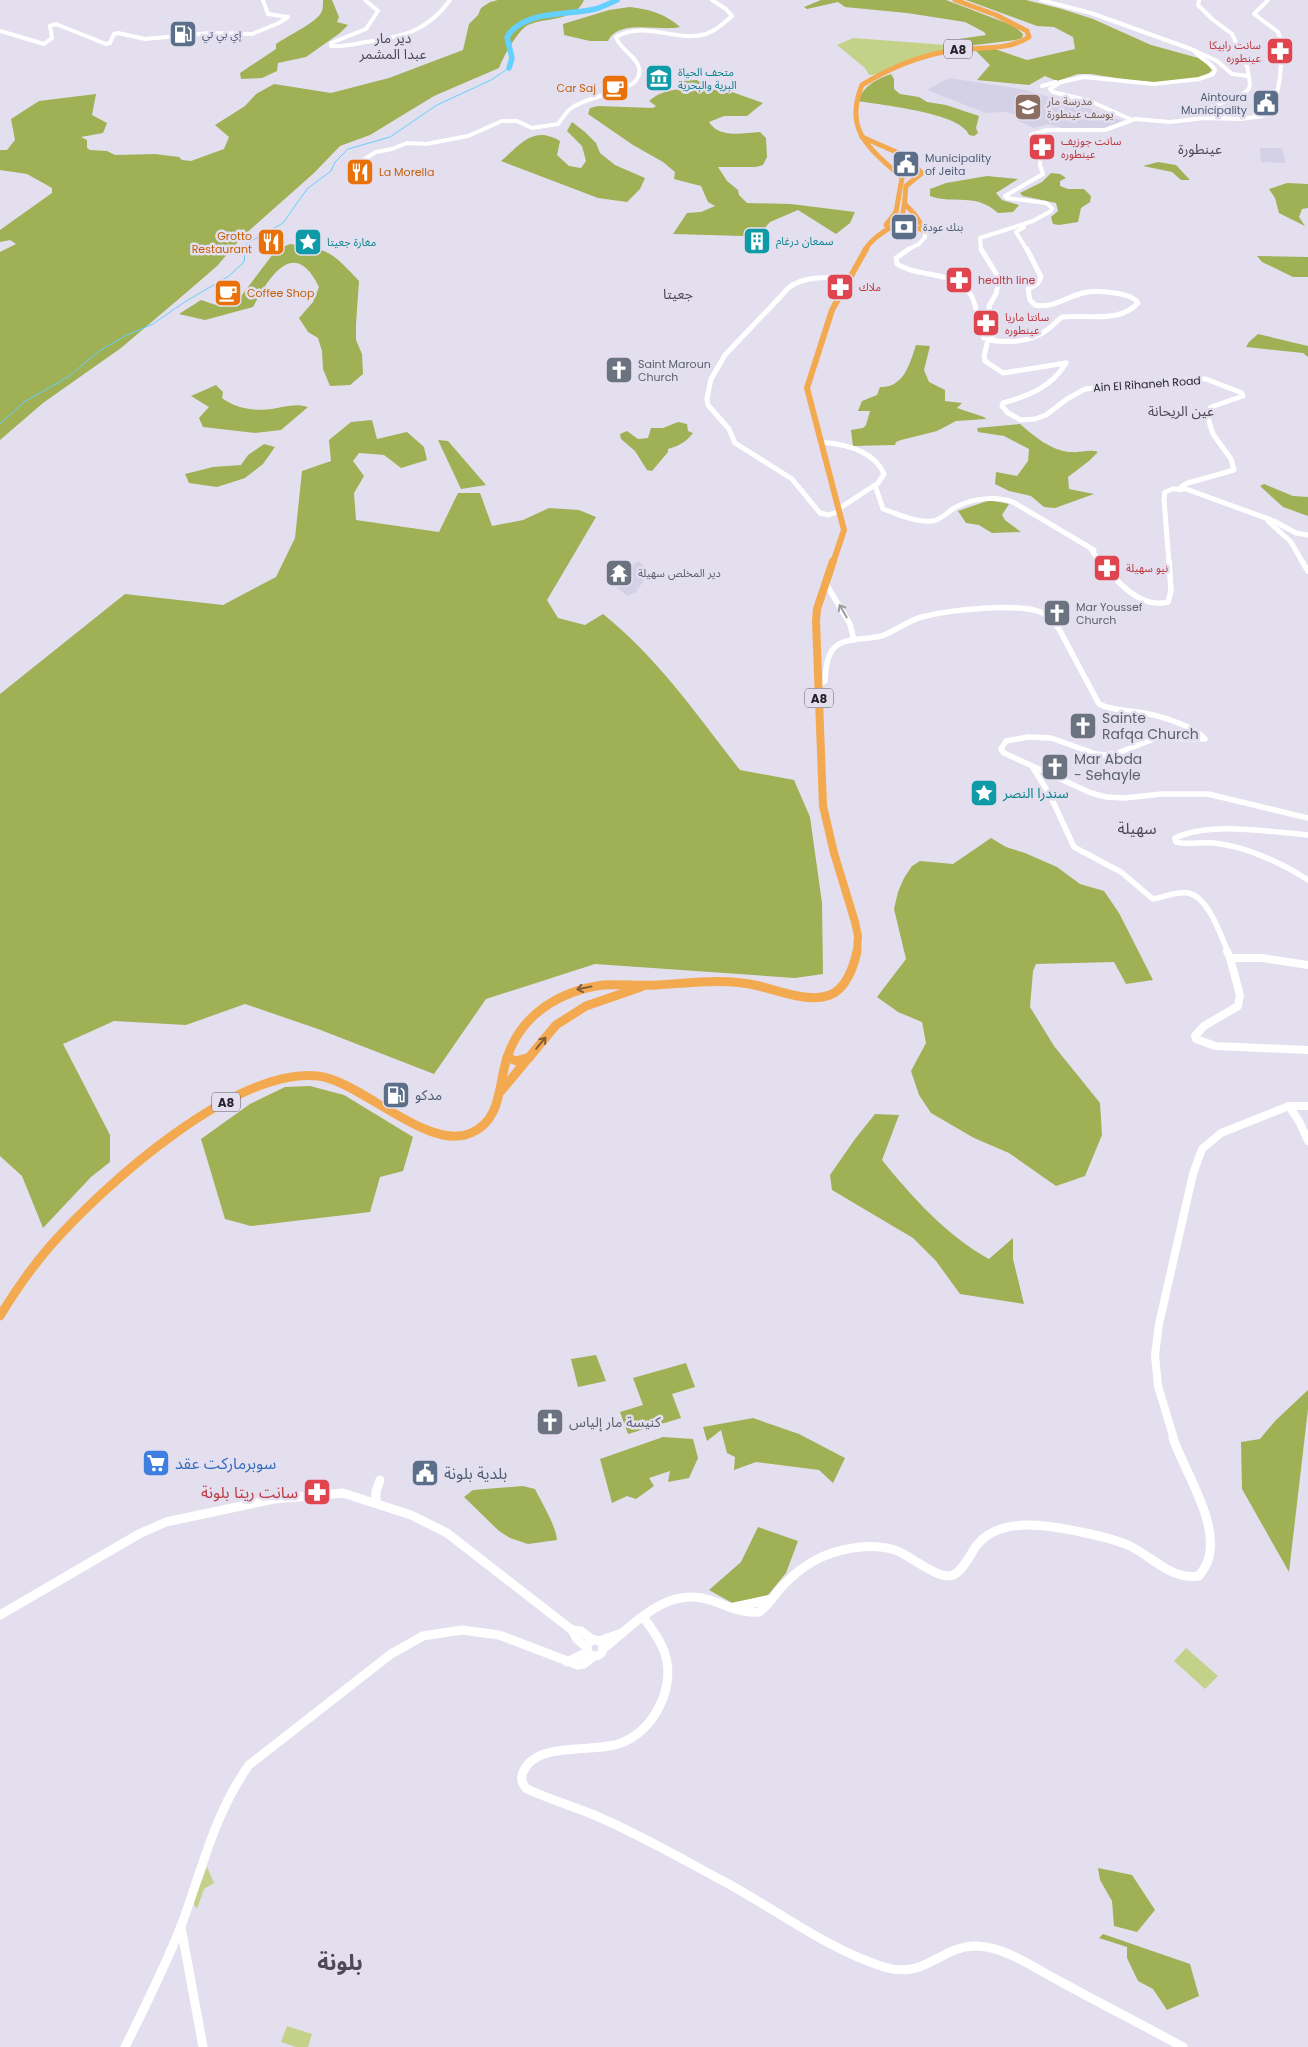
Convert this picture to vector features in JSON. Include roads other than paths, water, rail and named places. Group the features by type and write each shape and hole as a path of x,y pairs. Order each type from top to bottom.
{"highway":[{"name":"A8","path":"0,1316 7,1301 33,1264 95,1201 138,1162 178,1132 212,1110 259,1086 299,1075 317,1076 360,1092 408,1120 430,1130 459,1136 471,1134 484,1128 496,1110 507,1057 520,1032 548,1004 572,991 608,985 731,982 796,995 824,997 834,994 842,988 857,953 858,938 854,917 833,850 824,807 816,621 818,609 843,535 844,524 808,394 809,379 832,310 852,277 866,248 880,233 902,216 906,186 919,177 922,172 905,157 872,141 863,140 857,123 854,102 859,89 868,81 934,54 960,49 1013,44 1029,37 1027,31 1016,24 955,0"},
{"path":"863,140 901,177 897,219 925,231"},
{"path":"904,204 916,216 925,231"},
{"name":"A8","path":"880,233 893,225 897,219"},
{"path":"607,997 608,985"},
{"path":"499,1094 556,1026 567,1017 586,1005 650,985"},
{"path":"507,1057 516,1061 530,1056"}],"street":[{"path":"0,31 44,44 48,43 52,38 50,26 56,24 106,44 110,43 114,34 118,33 145,39 210,33 252,34 288,16 268,14 263,0"},
{"path":"365,0 378,11 366,29 337,39 331,43 331,46 385,40 409,33 428,24 443,10 450,0"},
{"path":"363,160 376,152 392,149 407,143 426,144 468,136 486,126 506,121 517,121 532,128 558,124 570,109 600,95 632,84 638,78 640,70 638,63 616,40 619,35 630,31 693,35 706,34 716,29 732,16 729,11 712,0"},
{"path":"1041,0 1091,13 1194,50 1221,64 1232,74 1248,76"},
{"path":"1198,0 1198,5 1212,19 1232,34 1247,66 1250,85 1246,93 1207,108 1231,116 1247,118"},
{"path":"925,231 925,237 919,244 896,258 897,264 906,269 948,279 965,286 975,305 978,324 988,339 1011,342 1038,336 1062,317 1110,316 1131,310 1138,303 1136,299 1130,296 1085,292 1046,307 1029,299 1028,289 1038,283 1041,277 1037,266 1016,232 1018,229 1051,211 1051,206 1036,201 1007,198 1005,196 1043,174 1040,165 1041,146 1031,135 1048,130 1105,130 1132,120 1143,119 1170,122 1204,118 1247,118 1263,116 1273,111 1280,78 1282,43 1280,36 1265,23 1254,17 1253,14 1254,9 1268,0"},
{"path":"1057,94 1050,91 1051,88 1084,76 1099,76 1133,83 1156,85 1197,80 1211,76 1214,71 1213,66 1197,55 1194,50"},
{"path":"1034,86 1071,80"},
{"path":"1042,86 1046,90 1057,94 1090,101 1132,120"},
{"path":"988,339 989,306 998,293 997,273 980,248 980,238 1033,221"},
{"path":"821,442 855,449 878,463 884,474 876,485 840,509 824,515 801,492 792,479 733,442 729,429 708,405 707,399 711,379 725,354 751,330 761,315 783,294 788,286 804,280 852,277"},
{"name":"Ain El Rihaneh Road","path":"988,339 985,360 1004,374 1066,363 1058,375 1042,387 1020,399 1002,404 1008,413 1021,420 1042,417 1080,390 1102,386 1203,379 1240,392 1243,395 1240,399 1211,407 1207,414 1219,444 1233,461 1234,470 1183,489"},
{"path":"876,485 883,509 926,521 936,520 948,511 980,499 1005,499 1090,548 1113,577 1130,592 1154,605 1161,606 1168,602 1171,591 1164,524 1164,496 1183,489 1264,517 1296,533 1308,535"},
{"path":"1264,517 1291,542 1308,571"},
{"path":"826,584 844,611 854,640"},
{"path":"819,684 826,681 826,665 832,649 840,643 883,636 921,617 991,607 1031,610 1048,616 1059,629 1099,704 1110,708 1145,713 1158,717 1200,733 1205,737 1200,740 1168,737 1146,739 1110,755 1102,755 1052,738 1015,738 1007,740 1002,744 1001,749 1004,754 1106,797 1124,798 1182,793 1208,794 1308,818"},
{"path":"1033,767 1050,795 1074,846 1121,872 1153,900 1181,894 1192,894 1197,897 1216,924 1230,958 1240,995 1238,1006 1217,1020 1202,1026 1195,1036 1196,1039 1202,1044 1227,1047 1308,1050"},
{"path":"1308,835 1272,832 1210,831 1185,833 1175,838 1176,842 1181,843 1208,843 1226,846 1293,870 1308,880"},
{"path":"1230,958 1262,958 1308,965"},
{"path":"125,2047 147,2004 181,1926 207,1849 232,1789 241,1776 249,1765 403,1646 414,1640 430,1634 450,1631 474,1631 515,1640 566,1662 581,1665 594,1648 620,1634 668,1602 686,1596 705,1597 749,1613 757,1612 766,1606 789,1579 828,1553 868,1547 892,1549 942,1575 953,1575 963,1566 976,1545 986,1536 1003,1528 1015,1527 1051,1527 1096,1535 1129,1546 1177,1575 1189,1578 1199,1576 1205,1567 1210,1552 1208,1527 1174,1440 1158,1387 1155,1364 1159,1330 1193,1174 1202,1149 1213,1138 1227,1130 1289,1106 1308,1106"},
{"path":"1289,1106 1300,1123 1308,1141"},
{"path":"376,1502 376,1491 380,1480"},
{"path":"0,1615 139,1534 175,1519 274,1498 343,1493 376,1502 411,1515 447,1533 572,1630 577,1639 594,1648"},
{"path":"644,1618 664,1650 667,1661 666,1686 651,1720 643,1730 627,1741 596,1749 547,1752 535,1756 527,1762 522,1773 523,1784 527,1789 593,1815 634,1835 726,1883 840,1948 885,1968 909,1970 924,1968 935,1963 952,1950 985,1946 1031,1967 1183,2047"},
{"path":"181,1926 203,2047"}],"waterway":[{"path":"509,68 512,58 507,37 524,22 547,15 595,9 617,0"},
{"path":"0,424 24,402 68,377 99,351 125,336 153,324 183,303 229,276 244,262 246,244 283,223 307,189 331,171 335,162 348,149 390,137 437,105 491,80 509,68"}],"place":[{"name":"إي بي تي","path":"183,34"},
{"name":"سانت رابيكا عينطوره","path":"1280,51"},
{"name":"متحف الحياة البرية والبحرية","path":"659,78"},
{"name":"Car Saj","path":"615,88"},
{"name":"Aintoura Municipality","path":"1266,103"},
{"name":"مدرسة مار يوسف عينطورة","path":"1028,107"},
{"name":"سانت جوزيف عينطوره","path":"1042,147"},
{"name":"Municipality of Jeita","path":"906,164"},
{"name":"La Morella","path":"360,172"},
{"name":"بنك عودة","path":"904,227"},
{"name":"سمعان درغام","path":"757,241"},
{"name":"Grotto Restaurant","path":"271,242"},
{"name":"مغارة جعيتا","path":"308,242"},
{"name":"health line","path":"959,280"},
{"name":"ملاك","path":"840,287"},
{"name":"Coffee Shop","path":"228,293"},
{"name":"سانتا ماريا عينطوره","path":"986,323"},
{"name":"Saint Maroun Church","path":"619,370"},
{"name":"نيو سهيلة","path":"1107,568"},
{"name":"دير المخلص سهيلة","path":"619,573"},
{"name":"Mar Youssef Church","path":"1057,613"},
{"name":"Sainte Rafqa Church","path":"1083,726"},
{"name":"Mar Abda - Sehayle","path":"1055,767"},
{"name":"سندرا النصر","path":"984,793"},
{"name":"مدكو","path":"396,1095"},
{"name":"كنيسة مار إلياس","path":"550,1422"},
{"name":"سوبرماركت عقد","path":"156,1463"},
{"name":"بلدية بلونة","path":"425,1473"},
{"name":"سانت ريتا بلونة","path":"317,1492"}],"district":[{"name":"دير مار عبدا المشمر","path":"393,46"},
{"name":"عينطورة","path":"1200,149"},
{"name":"جعيتا","path":"678,294"},
{"name":"عين الريحانة","path":"1181,411"},
{"name":"سهيلة","path":"1137,828"},
{"name":"بلونة","path":"340,1962"}]}
